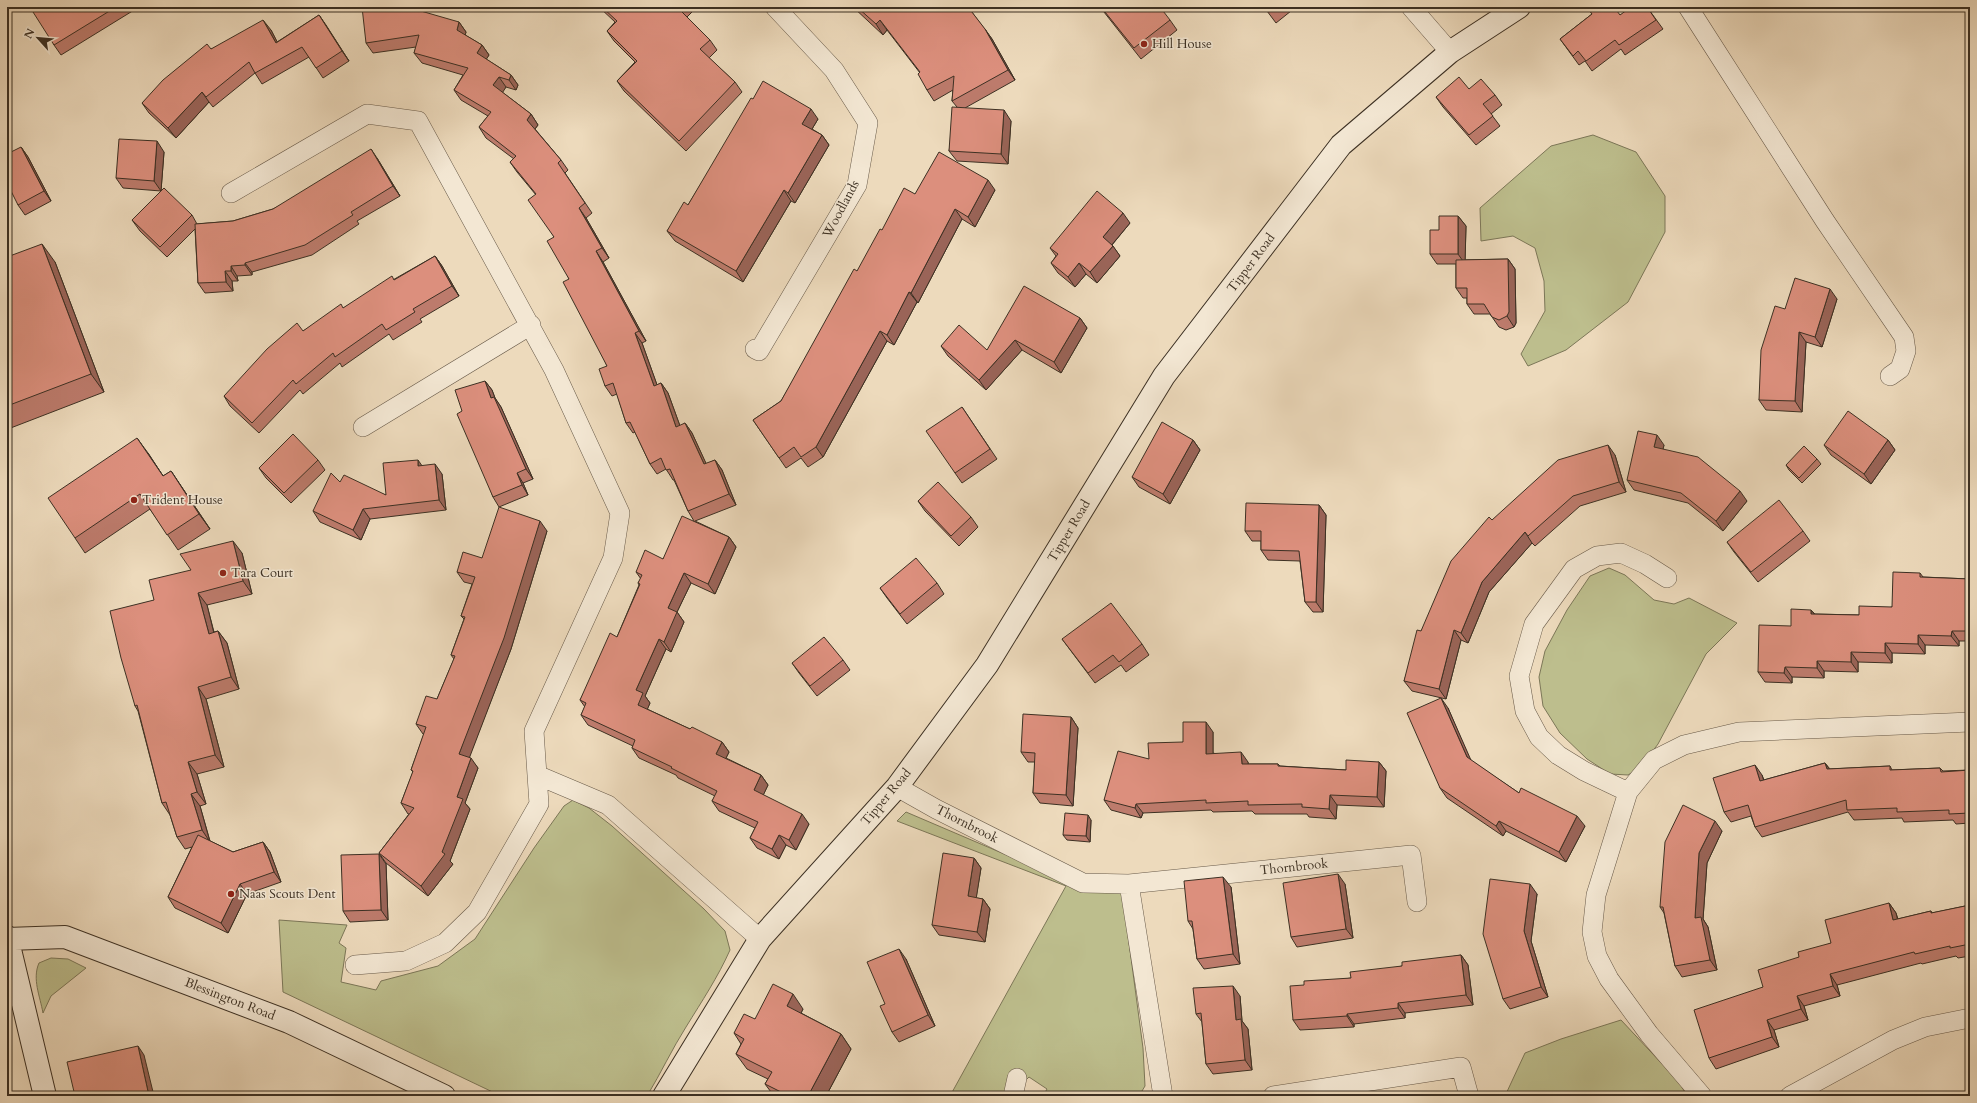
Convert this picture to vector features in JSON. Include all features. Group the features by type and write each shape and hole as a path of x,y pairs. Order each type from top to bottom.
{"street":[{"name":"Woodlands","path":"755,349 759,352 857,185 868,123 834,70 776,7"},
{"path":"1411,7 1450,52"},
{"name":"Tipper Road","path":"664,1096 760,939 897,787 987,665 1164,376 1340,145 1450,52 1519,7"},
{"path":"1688,7 1825,221 1904,337 1906,351 1900,369 1890,376"},
{"path":"231,194 367,114 418,121 531,325 554,370 620,513 613,558 534,731 539,804 477,912 444,943 406,961 355,965"},
{"path":"363,427 531,325"},
{"path":"1628,792 1578,767 1558,755 1539,737 1525,711 1519,676 1534,624 1574,569 1597,556 1621,553 1645,564 1666,578"},
{"path":"1702,1096 1648,1034 1609,979 1597,956 1592,932 1596,895 1628,792 1654,760 1684,745 1739,732 1970,722"},
{"path":"536,775 608,805 760,939"},
{"name":"Thornbrook","path":"897,787 936,809 1083,883 1129,884 1411,855 1417,902"},
{"path":"1129,884 1163,1096"},
{"name":"Blessington Road","path":"7,938 65,937 289,1022 444,1096"},
{"path":"7,938 45,1096"},
{"path":"1790,1096 1893,1040 1925,1027 1970,1018"},
{"path":"1273,1096 1461,1067 1469,1096"},
{"path":"1013,1096 1016,1078"}],"green space":[{"path":"1593,135 1636,152 1665,196 1665,232 1628,302 1566,350 1528,366 1521,354 1545,311 1544,281 1535,248 1513,236 1481,241 1480,208 1551,146"},
{"path":"1609,568 1625,575 1654,600 1674,604 1689,598 1737,623 1706,654 1658,744 1641,767 1628,775 1610,774 1587,759 1560,733 1543,706 1539,677 1545,651 1567,610 1590,576"},
{"path":"573,800 589,808 612,826 704,909 725,931 730,950 715,979 681,1035 647,1096 501,1096 283,992 279,920 347,925 339,943 346,948 341,982 376,990 381,981 438,966 475,939 534,848 564,806"},
{"path":"906,812 1086,889 1122,890 1143,1048 1145,1086 1139,1096 1043,1096 1047,1089 1029,1077 1010,1096 950,1096 1066,886 897,821"},
{"path":"51,958 68,959 86,968 51,996 43,1013 37,988 36,975 39,963"},
{"path":"1621,1020 1679,1082 1687,1096 1505,1096 1525,1053 1561,1039"}],"building":[{"path":"42,7 116,7 54,45 33,12"},
{"path":"362,7 407,7 459,22 457,30 482,45 477,53 511,75 509,80 499,77 493,85 531,114 527,120 561,160 558,163 585,203 579,208 602,248 596,251 639,331 635,333 654,386 661,383 676,427 685,423 704,464 715,460 729,494 688,511 670,469 666,470 661,458 650,464 630,422 626,423 613,383 605,386 599,369 607,366 563,282 569,279 547,241 554,237 528,200 536,194 510,162 516,156 479,127 491,112 454,90 468,68 414,53 419,35 366,43"},
{"path":"602,7 679,7 678,8 710,40 700,49 735,82 679,141 617,81 637,61 607,31 617,21"},
{"path":"857,7 968,7 985,29 1008,70 952,101 954,76 927,90 918,74 920,72 880,20 876,24"},
{"name":"Hill House","path":"1101,7 1127,7 1128,9 1130,7 1160,7 1170,20 1134,48"},
{"path":"1265,7 1276,7 1269,12"},
{"path":"1587,7 1614,7 1620,15 1631,7 1647,7 1656,20 1619,45 1615,40 1586,61 1578,51 1573,56 1560,39 1592,14"},
{"path":"319,15 342,51 316,68 302,47 255,73 249,62 206,97 202,92 168,128 142,103 163,80 207,44 211,49 263,20 276,43"},
{"path":"1459,77 1469,89 1481,79 1495,95 1483,104 1493,116 1469,135 1436,97"},
{"path":"763,81 811,109 802,124 822,135 788,193 784,190 736,271 667,231 684,202 688,205 751,98 753,99"},
{"path":"952,107 1004,110 1001,154 949,151"},
{"path":"119,139 157,141 154,181 116,178"},
{"path":"21,147 44,191 18,205 7,183 7,154"},
{"path":"371,149 393,186 351,212 353,215 305,245 245,263 245,265 231,266 231,271 225,271 226,282 198,283 195,224 233,221 273,209"},
{"path":"939,152 988,180 968,217 955,209 887,335 880,331 816,447 801,457 794,447 779,458 753,420 781,401 854,269 857,271 880,229 882,230 904,188 915,194"},
{"path":"164,188 192,215 160,247 132,220"},
{"path":"1097,191 1123,213 1103,237 1113,246 1090,272 1079,263 1068,277 1051,263 1058,254 1050,248"},
{"path":"1439,216 1458,216 1458,254 1430,254 1430,230 1439,230"},
{"path":"42,244 91,374 7,406 7,257"},
{"path":"435,256 452,286 413,309 415,312 386,330 382,324 335,357 333,353 296,384 293,380 252,423 224,396 267,349 297,323 303,331 341,304 343,308 392,276 394,280"},
{"path":"1508,259 1509,312 1507,316 1499,320 1492,317 1484,304 1467,304 1467,288 1456,288 1456,260"},
{"path":"1795,278 1830,289 1815,337 1799,332 1795,401 1759,400 1761,350 1775,306 1785,309"},
{"path":"1024,286 1080,318 1054,362 1015,340 979,380 941,346 959,325 987,350"},
{"path":"485,381 491,398 494,397 526,469 517,473 522,485 493,497 457,414 462,411 455,390"},
{"path":"962,407 990,449 955,473 926,431"},
{"path":"1848,411 1888,440 1864,474 1824,445"},
{"path":"1162,422 1193,440 1163,494 1132,477"},
{"path":"1638,431 1657,435 1654,447 1698,457 1740,491 1716,521 1681,493 1627,480"},
{"path":"293,434 318,460 284,493 259,468"},
{"name":"Trident House","path":"137,438 163,476 171,471 199,514 167,535 140,494 75,538 48,498"},
{"path":"1608,445 1619,482 1573,496 1528,536 1525,532 1482,582 1461,633 1454,630 1439,689 1404,681 1417,630 1421,631 1451,561 1489,517 1492,520 1558,460"},
{"path":"1804,446 1817,459 1799,478 1786,465"},
{"path":"418,460 418,466 435,464 439,500 363,509 353,530 313,511 331,473 340,482 344,475 386,495 383,463"},
{"path":"938,482 971,517 951,536 918,501"},
{"path":"1779,500 1803,531 1751,572 1727,542"},
{"path":"1246,503 1319,505 1316,602 1305,602 1299,551 1261,550 1261,531 1245,531"},
{"path":"499,507 540,521 504,638 459,754 471,758 457,797 463,799 442,852 445,854 421,886 379,853 414,808 401,803 413,771 411,770 426,727 416,724 426,696 437,699 455,656 451,655 465,617 461,616 475,577 457,572 463,552 482,558"},
{"path":"682,516 729,537 708,584 684,573 668,608 677,612 664,642 659,639 636,690 643,693 638,705 690,729 692,727 722,742 716,754 761,775 754,790 802,814 789,840 779,835 772,849 750,838 758,822 712,801 717,791 632,748 635,740 581,715 586,703 580,700 610,633 617,637 640,584 638,583 642,575 636,572 645,550 663,559"},
{"path":"233,541 243,581 198,593 209,634 218,631 231,677 198,687 215,755 188,762 197,792 191,794 202,830 177,837 166,802 162,803 137,705 135,706 121,658 110,611 154,600 149,580 191,570 180,554"},
{"path":"916,558 937,583 900,614 880,588"},
{"path":"1893,572 1920,573 1920,577 1970,579 1970,631 1952,631 1951,636 1918,635 1918,644 1885,643 1885,653 1851,652 1851,662 1817,661 1817,668 1785,667 1784,673 1758,672 1759,625 1791,626 1791,609 1811,610 1811,614 1859,615 1859,606 1892,607"},
{"path":"1111,603 1142,644 1119,662 1113,655 1088,673 1062,639"},
{"path":"824,637 843,660 810,686 792,663"},
{"path":"1441,698 1467,757 1519,793 1521,788 1577,816 1559,852 1499,821 1496,826 1440,788 1407,713"},
{"path":"1023,714 1071,717 1066,795 1033,793 1035,753 1021,752"},
{"path":"1183,722 1206,722 1206,754 1241,752 1242,764 1278,764 1278,766 1346,770 1346,760 1379,762 1377,797 1330,795 1329,809 1302,807 1302,804 1248,805 1248,801 1206,803 1206,800 1136,804 1135,808 1104,800 1118,751 1149,759 1148,743 1183,742"},
{"path":"1825,763 1827,769 1890,766 1890,770 1940,768 1941,772 1970,770 1970,813 1949,814 1949,810 1897,812 1897,808 1847,810 1846,800 1755,827 1748,805 1724,812 1713,778 1755,765 1760,781"},
{"path":"1683,805 1715,821 1699,853 1695,918 1701,917 1710,960 1675,966 1663,907 1660,907 1665,842"},
{"path":"1065,813 1088,815 1086,836 1063,835"},
{"path":"198,835 233,852 263,842 274,872 240,884 221,923 168,897"},
{"path":"943,853 974,858 968,896 983,899 977,932 932,925"},
{"path":"379,854 381,910 343,911 341,855"},
{"path":"1338,874 1346,929 1291,937 1283,883"},
{"path":"1223,877 1233,954 1197,959 1192,921 1188,921 1184,881"},
{"path":"1490,879 1530,884 1524,931 1541,987 1503,999 1483,934"},
{"path":"1889,903 1893,920 1931,911 1931,913 1970,905 1970,944 1950,948 1950,946 1915,954 1914,952 1830,974 1833,986 1797,996 1801,1009 1767,1020 1772,1037 1709,1058 1694,1010 1763,987 1758,970 1799,957 1798,952 1831,943 1825,920"},
{"path":"899,949 928,1015 892,1032 880,1006 885,1004 867,962"},
{"path":"1461,955 1466,995 1398,1003 1398,1008 1347,1014 1347,1016 1293,1020 1290,986 1304,985 1304,981 1351,978 1350,972 1402,966 1402,962"},
{"path":"773,984 793,994 787,1006 841,1034 808,1096 789,1096 765,1084 772,1072 736,1054 744,1039 734,1033 744,1014 755,1019"},
{"path":"1233,986 1236,1020 1241,1019 1245,1060 1206,1064 1201,1013 1196,1014 1193,988"},
{"path":"138,1046 149,1096 75,1096 67,1062"}],"place":[{"name":"Hill House","path":"1144,44"},
{"name":"Trident House","path":"134,500"},
{"name":"Tara Court","path":"223,573"},
{"name":"Naas Scouts Dent","path":"231,894"}]}
